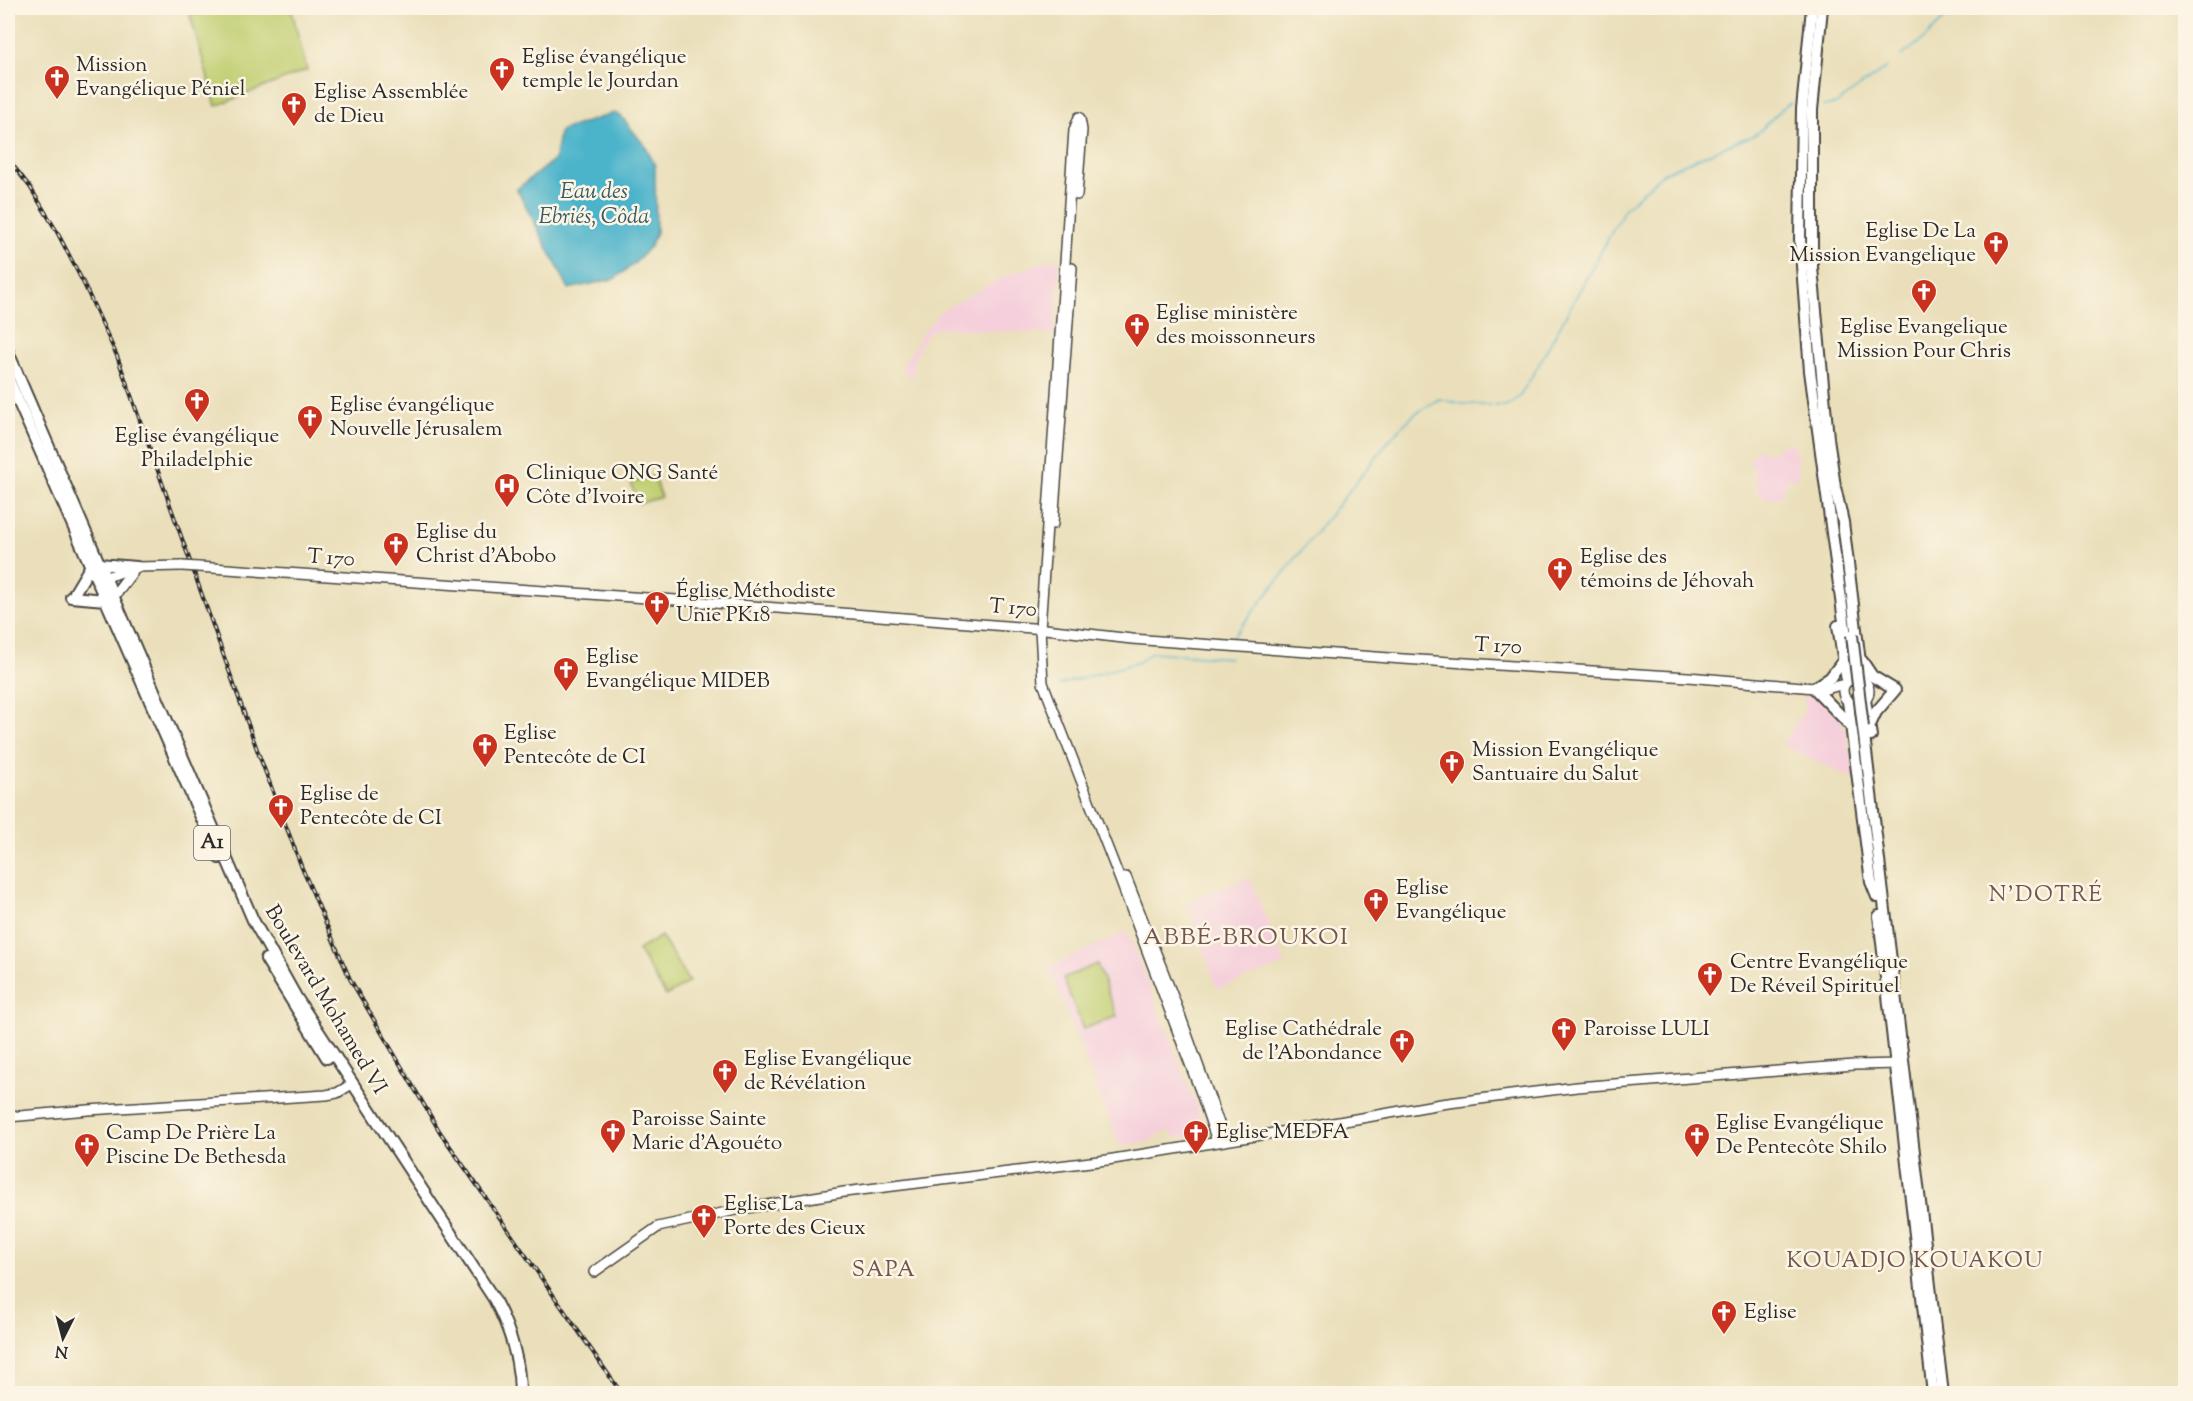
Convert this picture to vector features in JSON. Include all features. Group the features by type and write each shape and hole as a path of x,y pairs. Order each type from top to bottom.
{"main road":[{"path":"1812,8 1802,109 1800,239 1809,360 1831,494 1830,560 1845,683"},
{"path":"1822,8 1812,110 1811,249 1831,513 1849,636 1880,896 1933,1394"},
{"name":"A1","path":"8,352 94,566"},
{"name":"A1","path":"8,378 101,582"},
{"path":"1831,494 1843,522 1862,679"},
{"path":"94,566 137,569 109,598 73,594 94,566"},
{"name":"Boulevard Mohamed VI","path":"101,582 254,920 288,984 349,1086 488,1302 503,1332 510,1354 514,1394"},
{"path":"1860,658 1863,666 1872,676 1895,690 1860,727"},
{"path":"1843,661 1830,678 1814,688 1860,727"},
{"path":"1846,700 1860,727"},
{"path":"1860,727 1865,700"},
{"path":"1899,1064 1943,1394"},
{"name":"Boulevard Mohamed VI","path":"349,1086 494,1299 504,1319 517,1357 520,1394"}],"street":[{"path":"1043,629 1082,130 1079,117 1074,130 1043,629 1043,683 1221,1141"},
{"name":"T 170","path":"137,569 182,566 703,602 1043,629 1132,639 1608,671 1826,689"},
{"path":"101,582 137,569"},
{"path":"1854,678 1862,679 1869,689 1865,700 1857,704 1826,689 1854,678"},
{"path":"1845,683 1843,692 1846,700"},
{"path":"594,1272 658,1227 844,1192 1066,1166 1441,1104 1578,1087 1854,1065 1899,1064"},
{"path":"8,1118 326,1095 337,1093 349,1086"}],"shaded area":[{"path":"1049,260 1059,260 1054,334 939,328 932,330 924,338 914,360 913,378 901,369 921,335 941,311 1005,276"},
{"path":"1794,443 1799,472 1796,480 1788,477 1780,497 1766,498 1757,493 1759,487 1754,479 1754,467 1748,463 1758,448 1769,454 1782,445"},
{"path":"1804,696 1818,699 1841,720 1856,780 1782,745 1805,710"},
{"path":"1249,877 1285,964 1217,989 1187,902"},
{"path":"1127,931 1207,1132 1202,1134 1174,1138 1170,1130 1151,1138 1152,1141 1120,1146 1049,967"}],"green space":[{"path":"228,8 291,8 307,70 216,106 190,15"},
{"path":"654,476 661,497 638,504 631,483"},
{"path":"661,936 689,982 666,996 638,950"},
{"path":"1097,964 1117,1016 1083,1029 1063,978"}],"water":[{"name":"Eau des Ebriés, Côda","path":"614,113 621,116 643,142 655,165 656,232 651,245 634,264 614,279 569,289 517,189 555,159 559,133 562,130"}],"waterway":[{"path":"1901,56 1924,39 1955,8"},
{"path":"1823,106 1836,104 1887,67"},
{"path":"1233,637 1396,432 1415,414 1439,399 1464,404 1506,406 1519,397 1625,208 1663,173 1750,137 1791,103"},
{"path":"1059,685 1139,662 1152,652 1230,658"}],"railway":[{"path":"8,159 30,187 56,230 117,356 259,755 302,868 350,979 440,1132 622,1394"}],"place":[{"name":"Eglise évangélique temple le Jourdan","path":"502,93"},
{"name":"Mission Evangélique Péniel","path":"57,101"},
{"name":"Eglise Assemblée de Dieu","path":"294,128"},
{"name":"Eglise De La Mission Evangelique","path":"1996,267"},
{"name":"Eglise Evangelique Mission Pour Chris","path":"1924,315"},
{"name":"Eglise ministère des moissonneurs","path":"1137,349"},
{"name":"Eglise évangélique Philadelphie","path":"197,424"},
{"name":"Eglise évangélique Nouvelle Jérusalem","path":"310,441"},
{"name":"Clinique ONG Santé Côte d'Ivoire","path":"507,509"},
{"name":"Eglise du Christ d'Abobo","path":"396,568"},
{"name":"Eglise des témoins de Jéhovah","path":"1560,593"},
{"name":"Église Méthodiste Unie PK18","path":"657,627"},
{"name":"Eglise Evangélique MIDEB","path":"566,693"},
{"name":"Eglise Pentecôte de CI","path":"485,769"},
{"name":"Mission Evangélique Santuaire du Salut","path":"1452,786"},
{"name":"Eglise de Pentecôte de CI","path":"281,830"},
{"name":"Eglise Evangélique","path":"1376,924"},
{"name":"Centre Evangélique De Réveil Spirituel","path":"1710,998"},
{"name":"Paroisse LULI","path":"1564,1053"},
{"name":"Eglise Cathédrale de l'Abondance","path":"1402,1065"},
{"name":"Eglise Evangélique de Révélation","path":"725,1095"},
{"name":"Paroisse Sainte Marie d’Agouéto","path":"613,1155"},
{"name":"Eglise MEDFA","path":"1196,1156"},
{"name":"Eglise Evangélique De Pentecôte Shilo","path":"1697,1159"},
{"name":"Camp De Prière La Piscine De Bethesda","path":"87,1169"},
{"name":"Eglise La Porte des Cieux","path":"704,1240"},
{"name":"Eglise","path":"1724,1336"}],"district":[{"name":"N’DOTRÉ","path":"2046,896"},
{"name":"ABBÉ-BROUKOI","path":"1246,938"},
{"name":"KOUADJO KOUAKOU","path":"1915,1262"},
{"name":"SAPA","path":"884,1271"}]}
